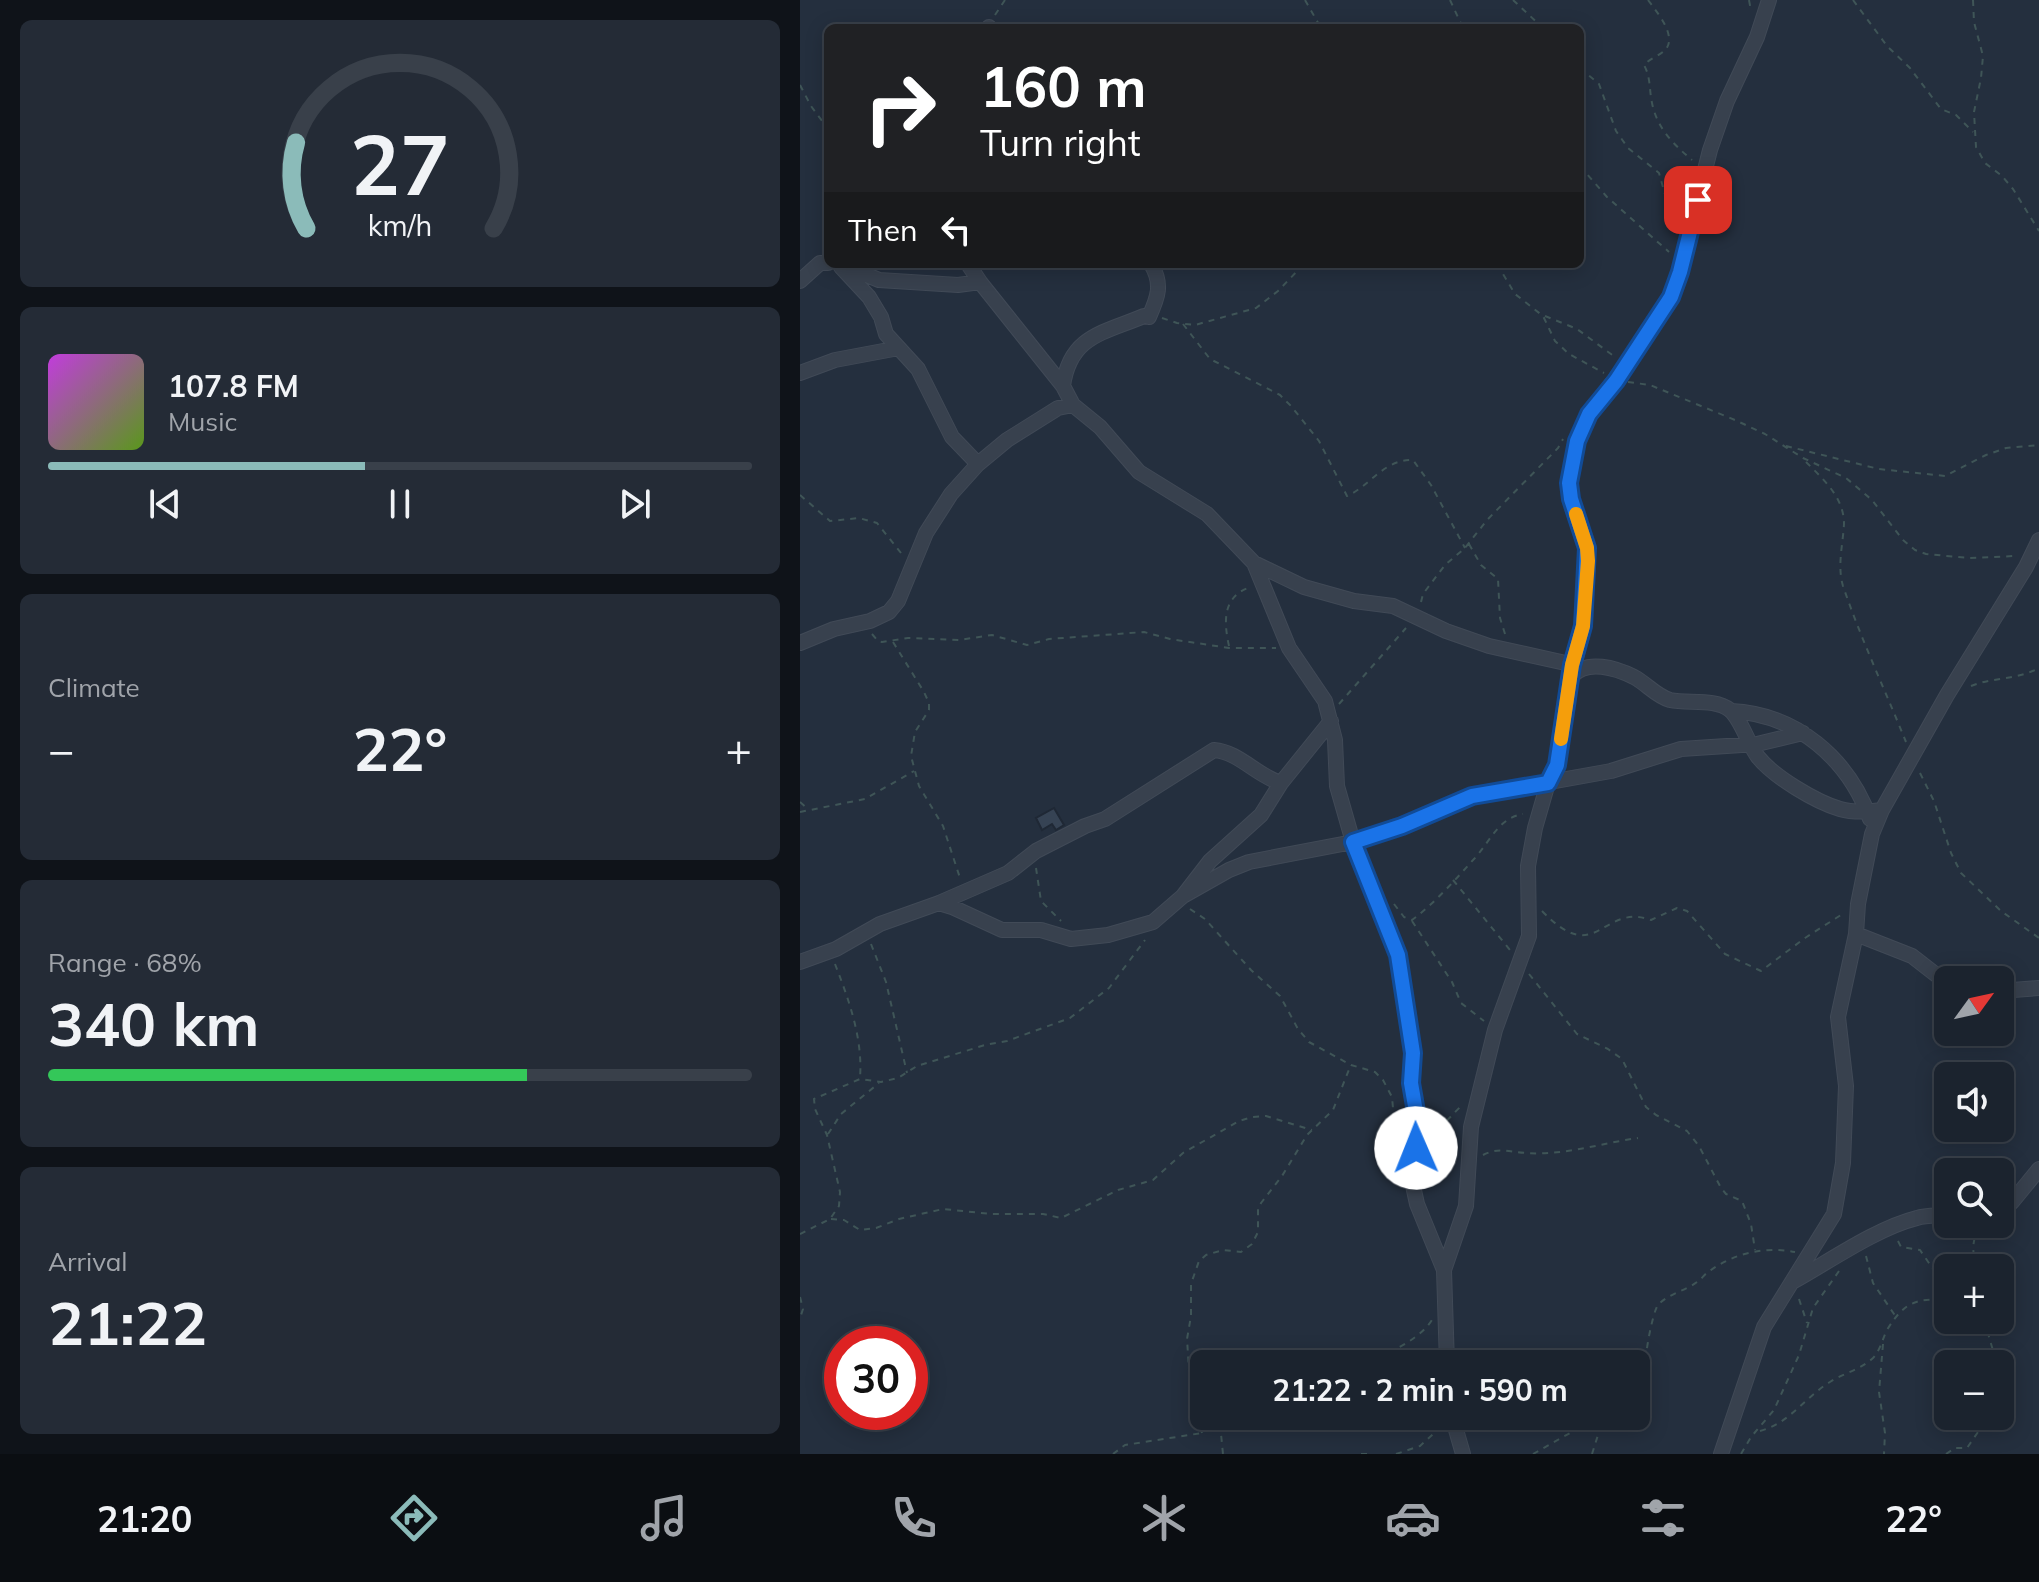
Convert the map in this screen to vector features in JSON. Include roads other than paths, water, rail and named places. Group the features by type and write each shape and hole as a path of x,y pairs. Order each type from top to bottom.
{"street":[{"path":"1446,1350 1444,1270 1466,1206 1471,1127 1495,1030 1529,936 1528,866 1535,828 1548,783 1557,765 1577,669 1588,561 1587,548 1571,499 1571,465 1589,414 1616,381 1671,297 1727,101 1757,37 1769,0"},
{"path":"800,281 824,263"},
{"path":"843,268 869,297 881,317 886,334 918,369 952,437 978,464"},
{"path":"849,268 879,280 958,285 980,282"},
{"path":"971,268 1063,386 1073,405 1089,416 1139,472 1207,514 1254,563 1289,648 1319,691 1331,719 1337,786 1353,842 1398,955 1413,1053 1411,1083 1416,1112 1416,1148 1412,1181 1417,1204 1444,1270"},
{"path":"1063,386 1069,359 1087,340 1108,329 1149,317 1157,301 1159,285 1153,268"},
{"path":"800,373 835,360 899,348"},
{"path":"800,643 889,612 898,601 913,560 938,511 978,464 1034,422 1058,408 1073,405"},
{"path":"1721,1454 1764,1327 1834,1214 1843,1163 1846,1086 1838,1017 1856,934 1858,904 1875,811 1912,757 2039,540"},
{"path":"1254,563 1304,587 1354,601 1393,606 1414,618 1489,646 1577,669 1613,669 1636,678 1662,697 1672,700 1754,712 1803,733 1823,747 1875,811"},
{"path":"1731,711 1751,745 1773,772 1839,809 1875,811"},
{"path":"939,903 1002,930 1041,930 1071,939 1108,935 1153,922 1183,896 1210,861 1261,815 1281,783 1331,719"},
{"path":"1183,896 1249,862 1353,842 1402,826 1472,796 1611,771 1681,749 1751,745 1803,733"},
{"path":"800,962 830,951 880,924 1008,873 1036,851 1105,819 1214,750 1228,753 1281,783"},
{"path":"1856,934 1912,956 1934,973"},
{"path":"2014,990 2039,988"},
{"path":"2014,1200 2039,1169"},
{"path":"1790,1284 1863,1241 1917,1218 1934,1216"},
{"path":"1456,1430 1463,1454"}]}
